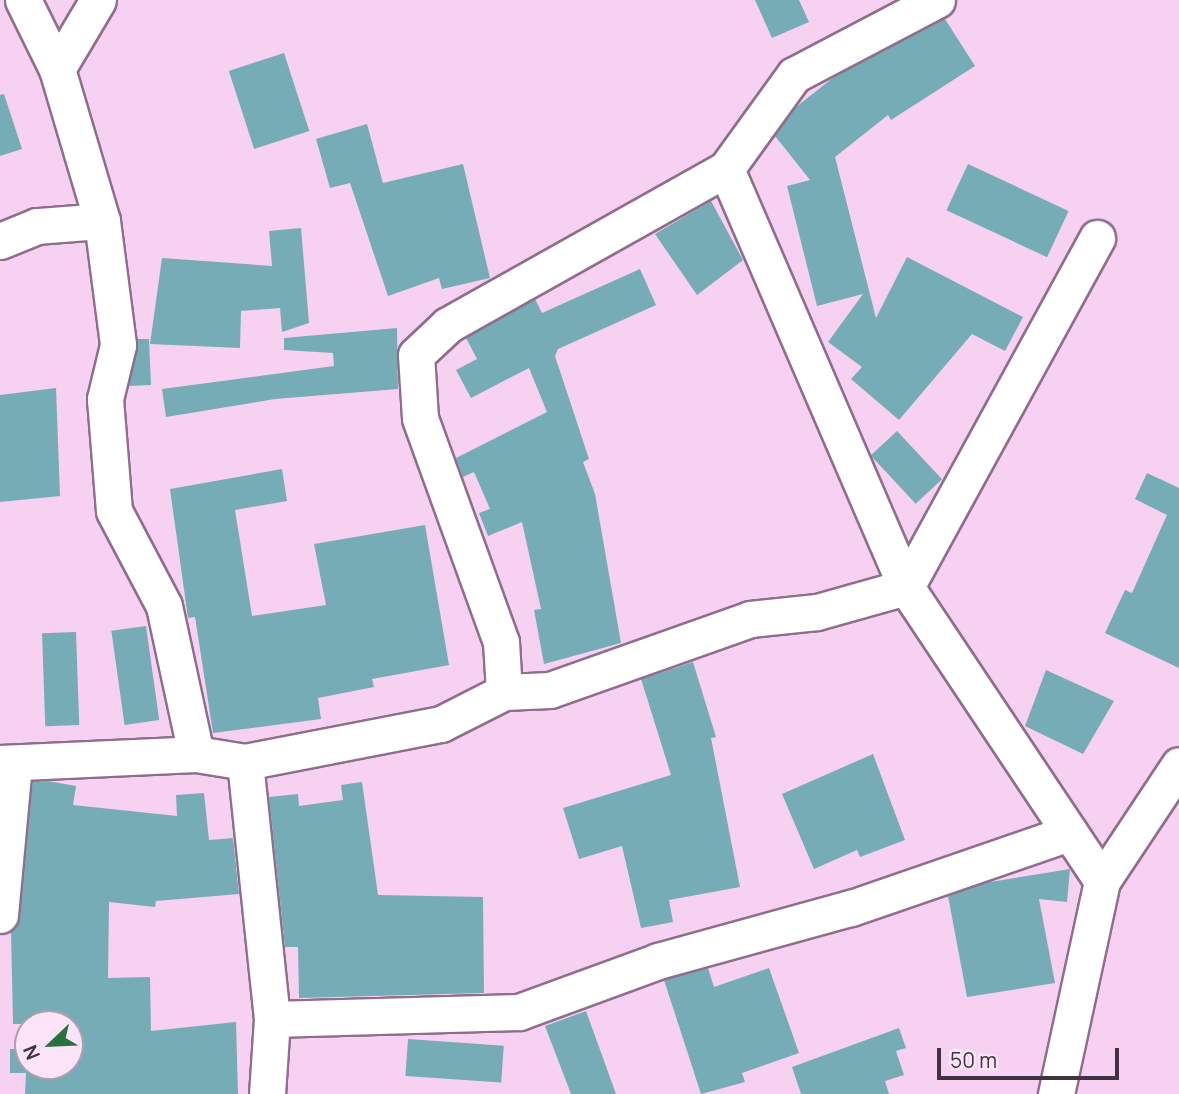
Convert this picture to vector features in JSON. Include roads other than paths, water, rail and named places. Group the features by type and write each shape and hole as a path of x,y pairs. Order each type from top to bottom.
{"street":[{"path":"23,0 57,69 102,221 118,345 105,399 114,511 164,606 196,754"},
{"path":"57,69 98,0"},
{"path":"504,692 501,642 420,418 416,355 448,325 726,169 794,75 937,0"},
{"path":"726,169 906,587 1102,880"},
{"path":"0,241 37,226 102,221"},
{"path":"0,915 7,763 196,754 245,762 441,724 504,692 551,690 750,619 817,612 906,587 1097,238"},
{"path":"245,762 272,1019 267,1094"},
{"path":"1056,1094 1102,880 1179,765"},
{"path":"272,1019 519,1012 658,961 851,908 1069,833"}]}
